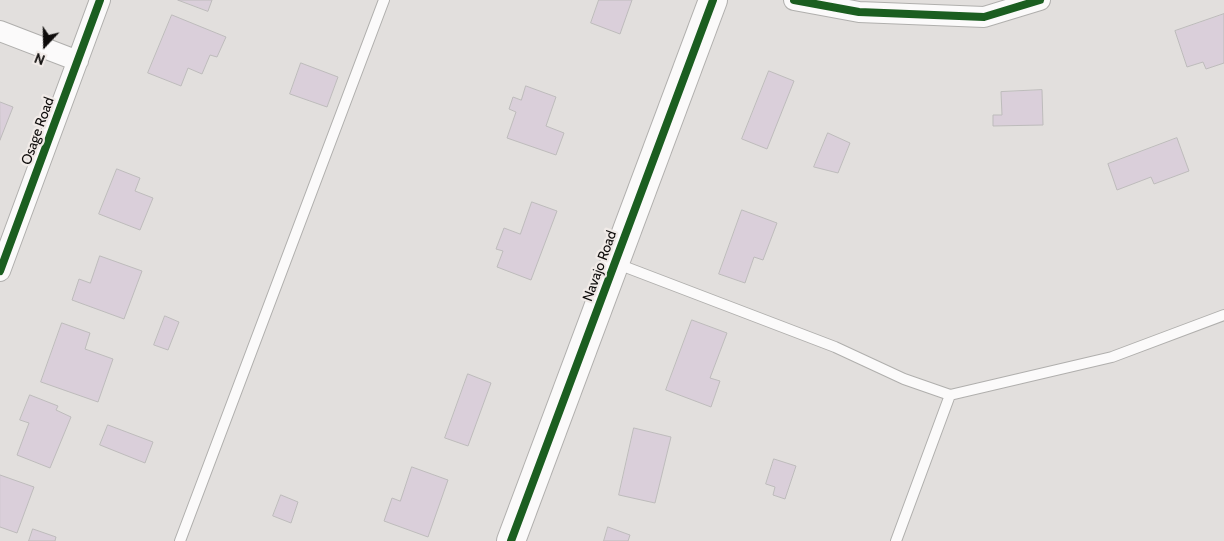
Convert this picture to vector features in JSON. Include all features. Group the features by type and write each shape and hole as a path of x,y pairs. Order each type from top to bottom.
{"main road":[{"name":"Navajo Road","path":"511,541 713,0"}],"street":[{"name":"Osage Road","path":"0,271 100,0"},
{"path":"794,0 860,12 984,17 1040,0"},
{"path":"0,31 78,61"}],"lane":[{"path":"180,541 384,0"},
{"path":"615,263 835,347 904,379 950,395 1112,357 1224,315"},
{"path":"896,541 950,395"}],"building":[{"path":"178,0 212,0 208,11"},
{"path":"599,0 632,0 620,34 591,23"},
{"path":"1224,14 1224,63 1206,69 1203,62 1187,67 1175,31"},
{"path":"172,15 226,37 217,57 210,55 202,74 188,68 181,86 148,73"},
{"path":"301,63 338,77 327,107 290,94"},
{"path":"769,71 794,81 767,149 742,139"},
{"path":"526,86 556,97 546,126 564,133 556,155 507,138 516,112 509,109 513,97 521,100"},
{"path":"1042,90 1043,125 993,126 993,115 1002,115 1001,92"},
{"path":"0,102 13,107 0,140"},
{"path":"828,133 850,143 838,173 814,167"},
{"path":"1177,138 1189,171 1154,184 1151,177 1117,190 1108,164"},
{"path":"117,169 140,178 135,191 153,198 140,230 99,214"},
{"path":"532,202 557,211 531,280 497,267 503,251 496,249 504,228 520,234"},
{"path":"742,210 777,223 763,260 754,257 745,283 719,274"},
{"path":"100,256 142,271 124,319 72,300 79,279 90,283"},
{"path":"165,316 179,322 168,350 154,345"},
{"path":"692,320 727,333 710,378 720,381 711,407 666,390"},
{"path":"62,323 90,333 85,349 113,359 98,402 41,382"},
{"path":"468,374 491,383 468,446 445,438"},
{"path":"30,395 58,406 56,410 71,417 50,468 17,455 29,423 20,420"},
{"path":"108,425 153,442 145,463 100,445"},
{"path":"634,428 671,437 655,503 619,495"},
{"path":"774,459 796,466 785,499 773,495 775,487 766,484"},
{"path":"412,467 448,480 428,537 384,521 392,498 400,501"},
{"path":"0,475 34,487 17,533 0,527"},
{"path":"281,495 298,502 291,523 273,516"},
{"path":"608,527 630,535 628,541 604,541"},
{"path":"33,529 56,537 55,541 29,541"}],"cycle path":[{"path":"0,271 100,0"},
{"path":"511,541 713,0"},
{"path":"794,0 859,12 984,17 1040,0"}]}
